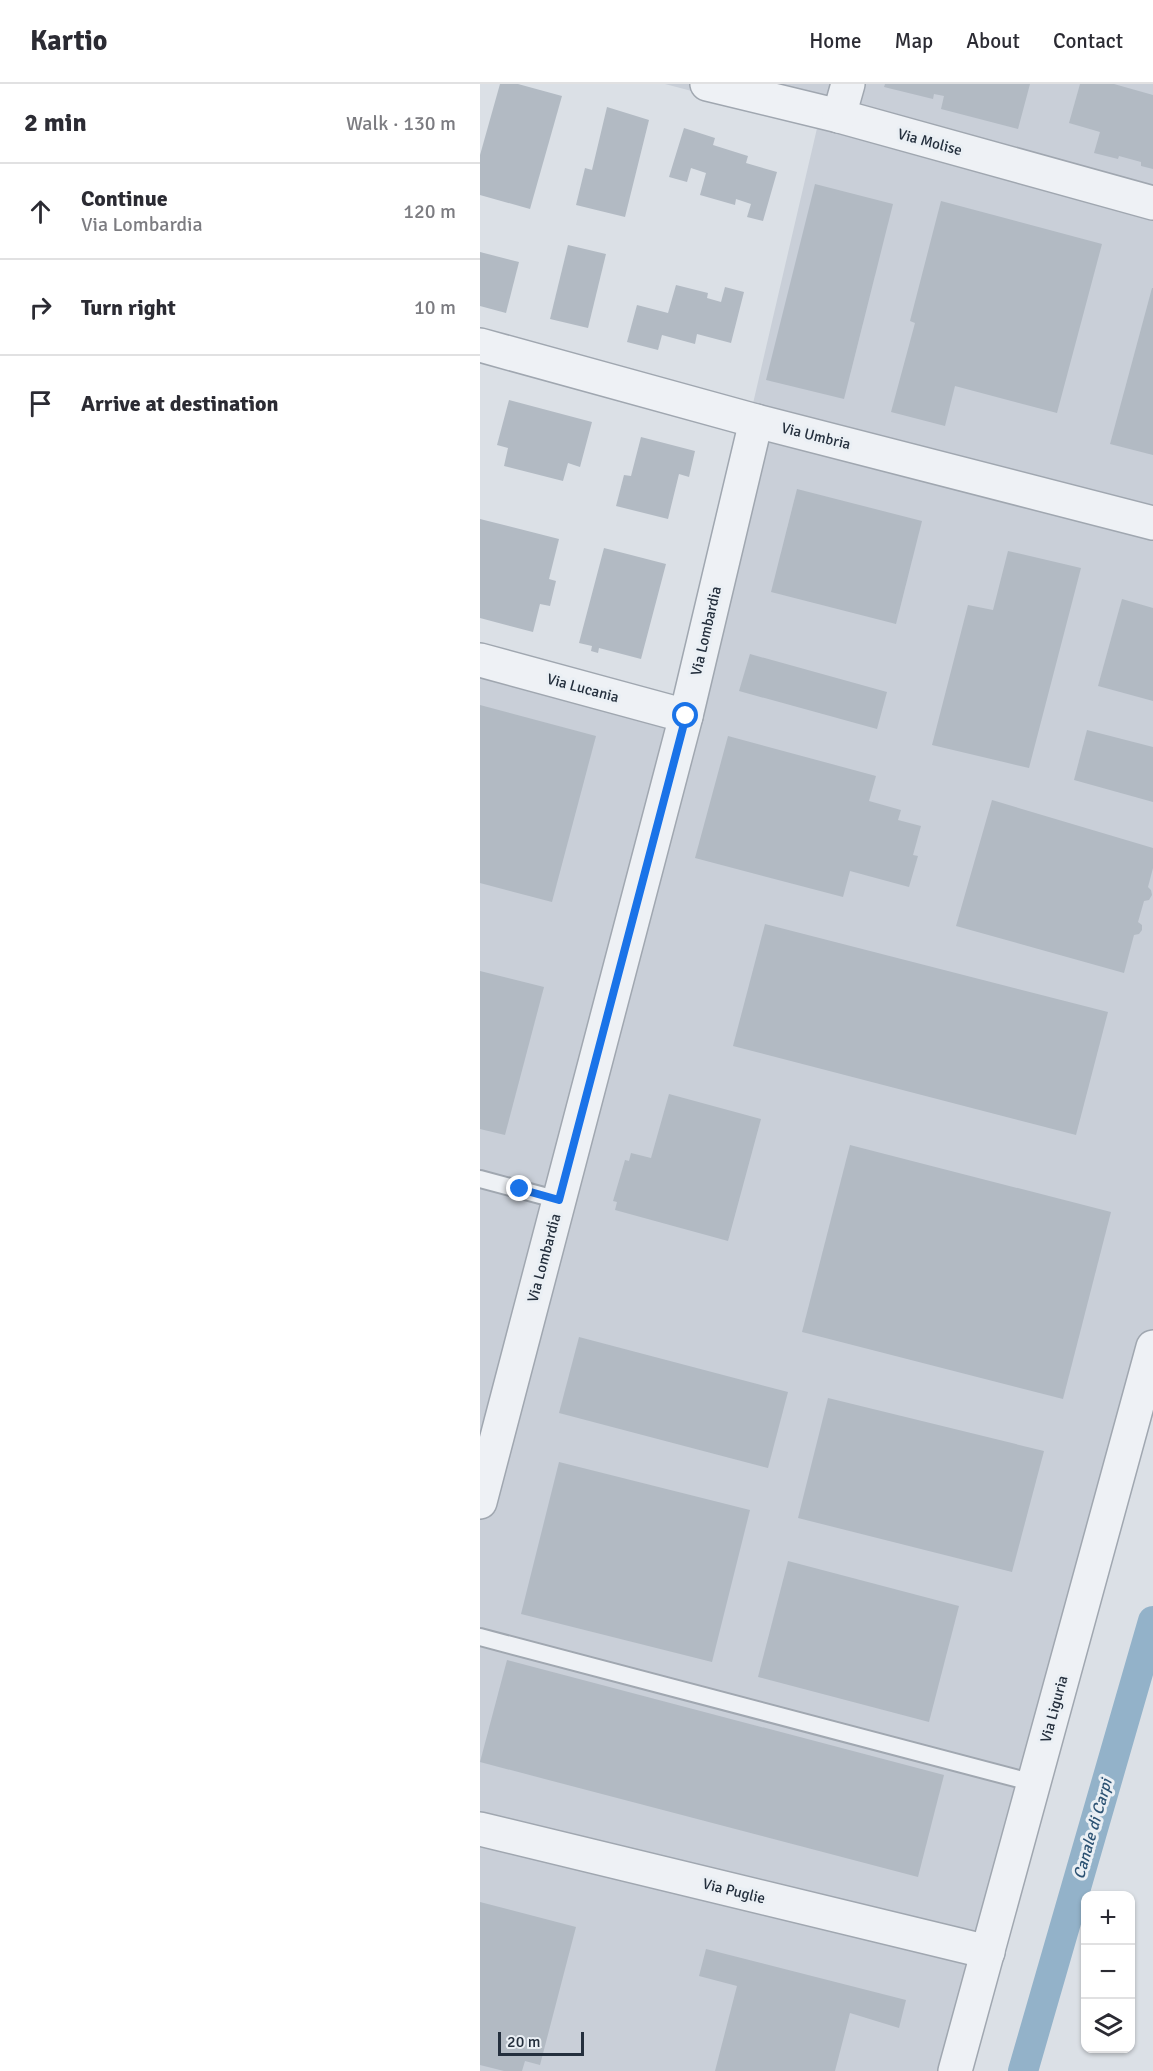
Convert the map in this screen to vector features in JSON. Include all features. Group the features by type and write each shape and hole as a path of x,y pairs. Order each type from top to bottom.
{"street":[{"name":"Via Molise","path":"707,84 839,117 1153,203"},
{"path":"839,117 848,84"},
{"name":"Via Umbria","path":"480,345 756,421 1153,523"},
{"name":"Via Lombardia","path":"480,1502 686,716 756,421"},
{"name":"Via Lucania","path":"480,660 686,716"},
{"name":"Via Liguria","path":"955,2071 1153,1347"},
{"name":"Via Puglie","path":"480,1829 988,1952"}],"lane":[{"path":"480,1179 559,1200"},
{"path":"480,1637 1034,1783"}],"shaded area":[{"path":"665,84 1153,84 1153,1384 964,2071 480,2071 480,661 681,713 818,124"}],"building":[{"path":"500,84 518,84 562,96 530,209 480,195 480,155"},
{"path":"885,84 1030,84 1018,129 941,109 944,96 934,94 933,99 884,87"},
{"path":"1080,84 1114,84 1153,95 1153,169 1141,166 1141,162 1119,156 1118,159 1094,153 1100,132 1069,123"},
{"path":"607,107 649,120 625,217 576,205 585,168 592,170"},
{"path":"684,128 715,138 713,145 748,156 746,163 777,172 763,221 747,217 751,204 736,199 735,205 700,195 706,173 691,168 687,182 669,177"},
{"path":"815,184 893,204 844,399 766,380"},
{"path":"941,201 1102,244 1057,413 955,386 945,426 891,412 915,323 910,321"},
{"path":"568,245 606,254 588,328 550,319"},
{"path":"480,252 519,262 506,313 480,306"},
{"path":"676,285 708,293 707,298 721,302 725,287 744,292 731,343 697,334 695,344 662,335 658,350 627,342 637,305 668,313"},
{"path":"1153,288 1153,455 1110,444"},
{"path":"509,400 592,422 580,467 568,463 563,481 504,466 508,448 497,445"},
{"path":"641,437 695,451 689,477 679,474 668,519 616,506 624,475 631,476"},
{"path":"797,489 922,521 896,624 771,592"},
{"path":"480,519 559,539 549,579 556,581 550,606 540,604 533,632 480,618"},
{"path":"604,548 666,564 641,659 599,648 598,653 591,651 592,646 579,643"},
{"path":"1008,551 1081,568 1029,768 932,745 968,605 993,610"},
{"path":"1122,599 1153,608 1153,701 1098,686"},
{"path":"750,654 887,692 877,729 739,691"},
{"path":"480,705 596,736 552,902 480,883"},
{"path":"1087,730 1153,747 1153,802 1074,780"},
{"path":"728,736 876,776 869,801 901,810 898,820 921,826 913,855 918,856 909,887 850,871 843,897 695,858"},
{"path":"992,800 1153,848 1153,868 1148,887 1152,895 1149,900 1144,901 1138,922 1142,925 1142,930 1139,934 1134,935 1124,973 956,926"},
{"path":"765,924 1108,1012 1076,1135 733,1046"},
{"path":"480,971 544,987 505,1135 480,1129"},
{"path":"669,1094 761,1119 728,1241 615,1210 617,1202 613,1201 625,1160 629,1161 631,1153 651,1158"},
{"path":"850,1145 1111,1212 1063,1399 802,1332"},
{"path":"579,1337 788,1392 768,1468 559,1413"},
{"path":"828,1398 1044,1451 1012,1572 798,1518"},
{"path":"559,1462 750,1510 712,1662 521,1614"},
{"path":"788,1561 959,1606 929,1722 758,1677"},
{"path":"507,1660 944,1775 918,1877 480,1762"},
{"path":"480,1902 576,1927 540,2065 525,2061 522,2071 504,2071 480,2065"},
{"path":"706,1949 906,2000 899,2028 850,2013 835,2071 715,2071 737,1986 699,1976"}],"waterway":[{"name":"Canale di Carpi","path":"1023,2071 1153,1621"}],"route":[{"path":"520,1189 559,1200 686,716"}]}
